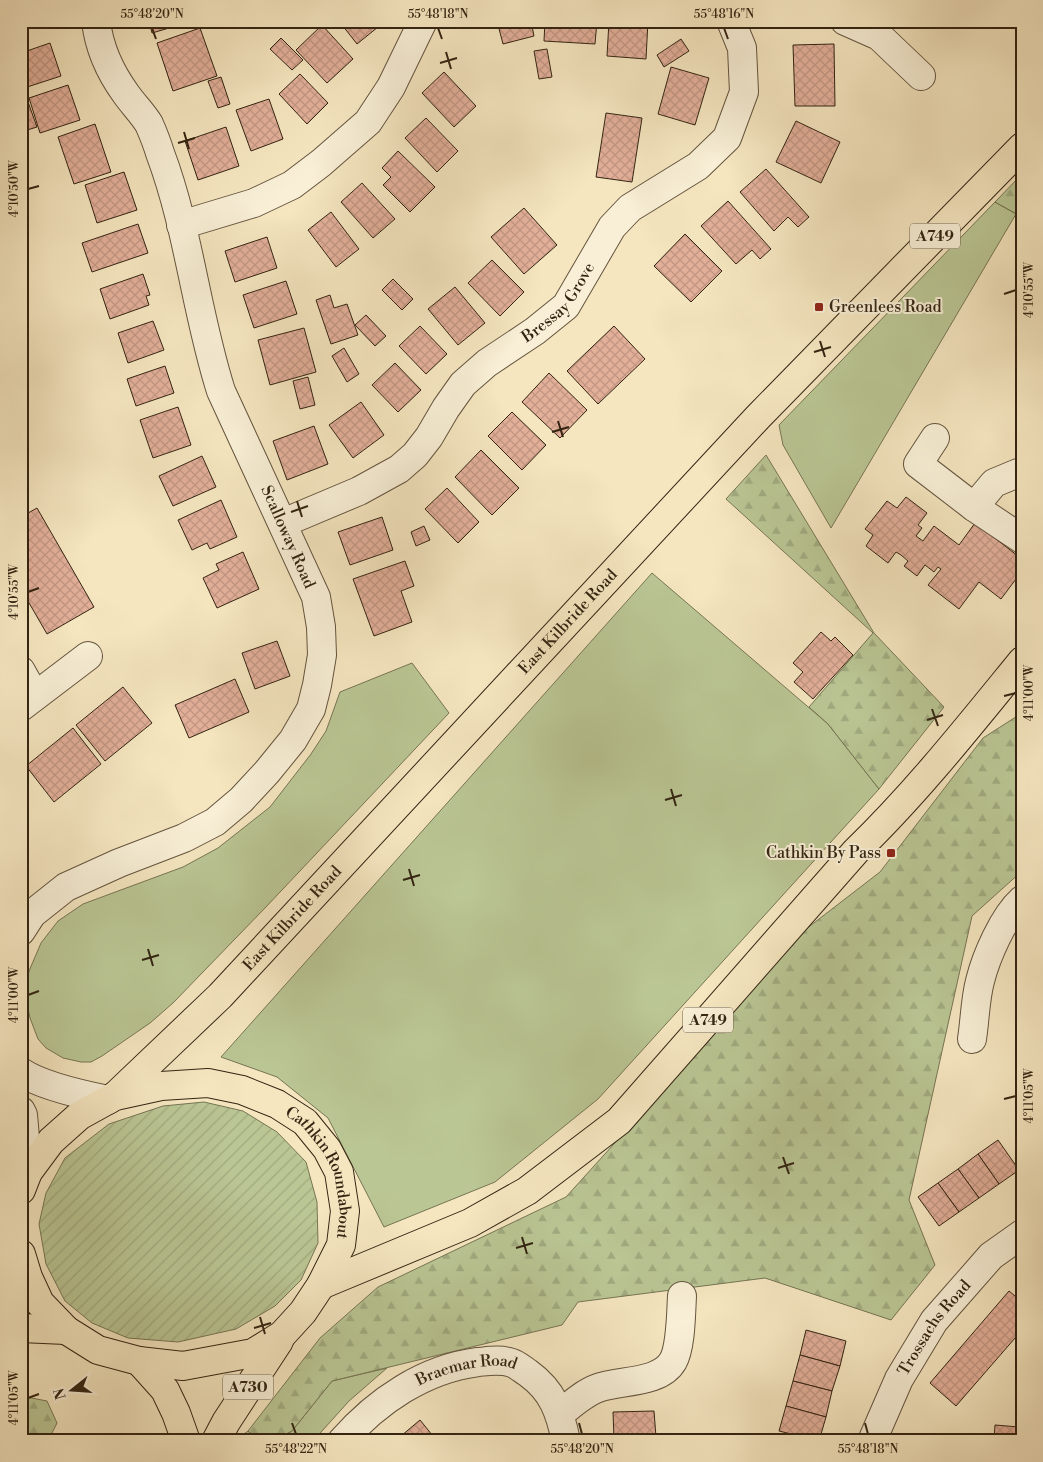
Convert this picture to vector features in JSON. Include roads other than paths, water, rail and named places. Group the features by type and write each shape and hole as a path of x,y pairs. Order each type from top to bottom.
{"main road":[{"name":"East Kilbride Road","path":"112,1098 220,996 751,424 1022,147"},
{"name":"A749","path":"321,1285 470,1223 527,1191 619,1121 856,851 880,827 968,728 1022,661"},
{"path":"968,728 1022,688"},
{"name":"Cathkin Roundabout","path":"21,1254 28,1277 40,1303 66,1330 98,1350 139,1361 183,1366 253,1353 282,1335 303,1312 321,1285 341,1245 345,1211 339,1172 327,1149 305,1122 277,1104 242,1090 208,1083 161,1086 112,1098 79,1116 58,1135 24,1181"},
{"path":"21,1328 66,1330"},
{"name":"A730","path":"216,1441 226,1422 282,1335"},
{"path":"139,1361 165,1390 186,1441"}],"street":[{"name":"Scalloway Road","path":"21,931 32,914 66,887 119,863 184,838 215,822 241,800 294,740 311,709 322,654 321,627 316,597 221,392 213,367 181,225 161,154 148,124 124,91 106,61 98,38 96,21"},
{"path":"181,225 254,203 292,185 321,163 368,122 391,87 423,21"},
{"path":"845,21 885,29 921,76"},
{"name":"Bressay Grove","path":"283,523 359,491 405,464 430,437 446,408 463,384 487,363 535,331 566,306 612,227 630,208 698,166 727,138 744,92 742,48 736,22"},
{"path":"935,438 918,464 974,507 1022,539"},
{"path":"974,507 994,483 1018,473"},
{"path":"21,671 28,701 88,656"},
{"path":"972,1039 980,981 994,943 1012,909 1022,900"},
{"path":"21,1072 31,1078 79,1094 112,1098"},
{"path":"21,1111 24,1181"},
{"name":"Trossachs Road","path":"872,1441 899,1379 934,1321 991,1256 1022,1234"},
{"path":"560,1414 582,1396 598,1387 657,1375 672,1362 678,1342 682,1296"},
{"name":"Braemar Road","path":"342,1441 352,1429 384,1402 417,1380 470,1363 495,1360 513,1363 539,1381 550,1394 560,1414 566,1441"}],"place":[{"name":"Greenlees Road","path":"819,307"},
{"name":"Cathkin By Pass","path":"891,853"}]}
